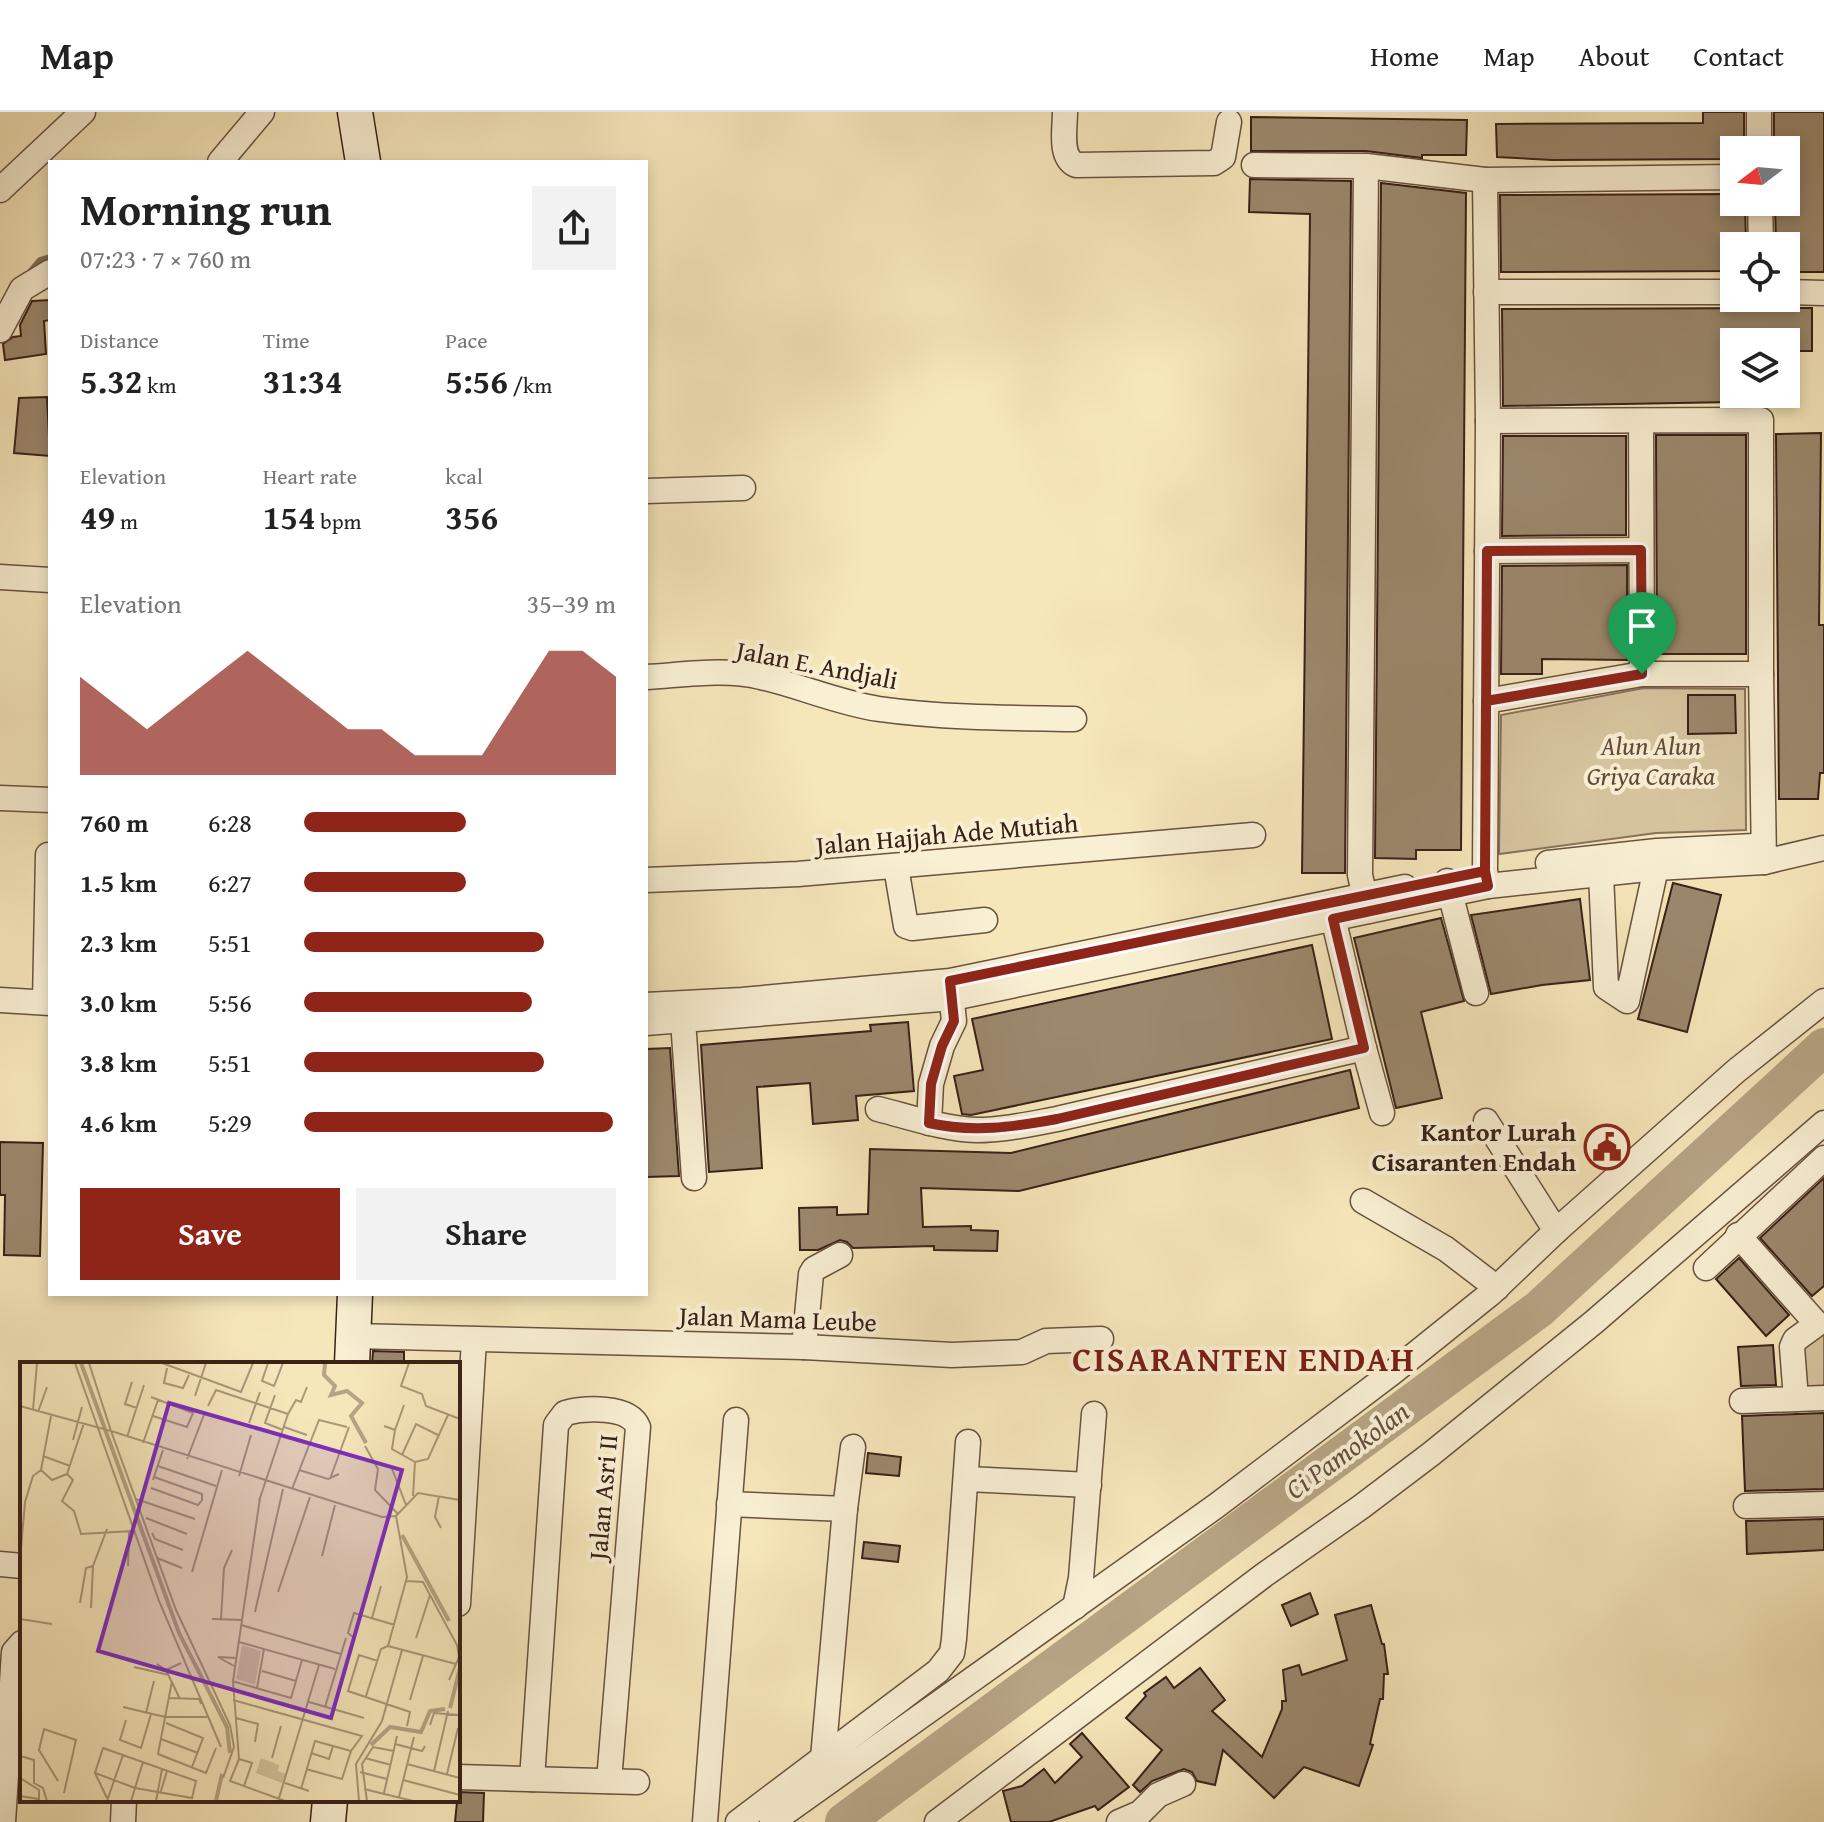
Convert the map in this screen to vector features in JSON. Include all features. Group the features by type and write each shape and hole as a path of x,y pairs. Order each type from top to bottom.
{"main road":[{"path":"355,112 363,160"},
{"path":"352,1350 355,1296"},
{"path":"328,1822 330,1802"}],"street":[{"path":"0,190 83,112"},
{"path":"222,160 262,112"},
{"path":"1065,112 1065,153 1068,160 1076,165 1214,163 1223,157 1229,122"},
{"path":"1759,112 1759,136"},
{"path":"1254,165 1366,166 1485,180 1720,177"},
{"path":"1366,166 1360,875 1367,903"},
{"path":"1485,180 1487,878"},
{"path":"0,330 22,289 48,273"},
{"path":"1486,292 1720,292"},
{"path":"1800,292 1824,293"},
{"path":"1488,421 1761,420 1764,854"},
{"path":"1641,421 1642,674"},
{"path":"648,491 743,488"},
{"path":"1487,551 1641,550"},
{"path":"0,577 48,580"},
{"path":"1486,701 1642,674 1761,674"},
{"name":"Jalan E. Andjali","path":"648,677 743,675 880,709 967,717 1074,719"},
{"path":"0,798 48,800"},
{"path":"648,1023 683,1020 743,1008 951,989 1487,878 1657,851 1764,854 1824,831"},
{"name":"Jalan Hajjah Ade Mutiah","path":"648,880 896,867 1253,835"},
{"path":"1487,878 1601,874 1824,848"},
{"path":"0,1000 47,1003 48,855"},
{"path":"896,867 906,926 912,928 985,920"},
{"path":"1601,874 1606,987 1627,1001 1656,868"},
{"path":"1448,886 1476,993"},
{"path":"1331,911 1382,1113"},
{"path":"929,1123 931,1084 942,1046 954,1021 951,989"},
{"path":"772,1822 1302,1442 1497,1288 1556,1231 1736,1071 1824,1001"},
{"path":"648,1005 743,1008"},
{"path":"683,1020 694,1178"},
{"path":"878,1109 929,1123 975,1130 1010,1128 1364,1048"},
{"path":"1486,1121 1556,1231"},
{"path":"938,1822 1252,1584 1431,1454 1594,1322 1824,1123"},
{"path":"1706,1268 1824,1158"},
{"path":"1363,1201 1446,1249 1497,1288"},
{"path":"1738,1235 1821,1321 1795,1340 1792,1347 1796,1399"},
{"path":"804,1347 811,1274 814,1269 840,1255"},
{"name":"Jalan Mama Leube","path":"352,1350 474,1340 804,1347 973,1355 1022,1352 1046,1341 1101,1339"},
{"path":"460,1571 474,1340"},
{"path":"1742,1401 1824,1398"},
{"name":"Jalan Asri II","path":"532,1779 556,1425 565,1413 590,1410 629,1415 638,1427 609,1781"},
{"path":"1075,1607 1081,1578 1094,1414"},
{"path":"705,1822 736,1420"},
{"path":"738,1822 938,1671 952,1653 968,1479 968,1442"},
{"path":"823,1758 853,1447"},
{"path":"968,1479 1089,1485"},
{"path":"729,1504 845,1509"},
{"path":"1746,1506 1824,1504"},
{"path":"0,1564 20,1566"},
{"path":"3,1822 14,1652 20,1645"},
{"path":"460,1777 637,1782"},
{"path":"1119,1822 1140,1813 1158,1795 1183,1784"},
{"path":"123,1822 124,1802"}],"green space":[{"name":"Alun Alun Griya Caraka","path":"1644,688 1745,689 1746,830 1656,833 1499,854 1501,715"},
{"path":"1824,1321 1824,1395 1798,1397 1795,1349"}],"building":[{"path":"1703,112 1744,112 1744,136 1720,136 1720,159 1552,160 1497,157 1496,124 1703,123"},
{"path":"1774,112 1824,112 1824,272 1800,272 1800,232 1776,232 1775,216 1800,216 1800,136 1774,136"},
{"path":"1251,117 1467,120 1466,155 1422,155 1422,158 1366,151 1251,151"},
{"path":"1250,179 1351,181 1345,873 1302,873 1310,214 1249,212"},
{"path":"1381,183 1466,193 1461,850 1416,850 1416,859 1375,858"},
{"path":"1720,194 1720,216 1745,216 1746,232 1720,232 1720,271 1501,272 1500,195"},
{"path":"48,300 48,320 44,321 46,354 5,360 3,344 21,336 20,325 32,301"},
{"path":"1720,308 1720,312 1800,312 1800,308 1812,308 1812,351 1800,351 1800,328 1720,328 1720,402 1503,406 1502,309"},
{"path":"47,397 48,456 14,453 19,398"},
{"path":"1821,433 1819,625 1824,625 1824,773 1820,773 1818,799 1779,799 1776,434"},
{"path":"1656,435 1746,435 1746,654 1657,654"},
{"path":"1503,436 1626,436 1626,535 1502,536"},
{"path":"1627,565 1627,660 1542,659 1542,674 1501,674 1502,566"},
{"path":"1688,695 1735,695 1736,733 1688,734"},
{"path":"1673,883 1721,895 1687,1032 1638,1019"},
{"path":"1580,899 1590,980 1491,994 1471,915"},
{"path":"1441,918 1464,1001 1421,1012 1442,1098 1396,1108 1354,938"},
{"path":"1312,945 1332,1039 971,1115 962,1114 954,1076 983,1070 972,1019"},
{"path":"908,1022 914,1091 856,1096 858,1120 813,1124 810,1083 757,1087 762,1168 709,1172 701,1045 871,1031 870,1025"},
{"path":"670,1048 679,1176 648,1177 648,1049"},
{"path":"1350,1070 1359,1108 1019,1191 921,1188 923,1227 971,1226 971,1230 998,1231 997,1251 934,1250 934,1246 853,1248 840,1240 818,1250 800,1250 799,1208 837,1207 837,1215 868,1214 870,1149 1011,1153"},
{"path":"0,1142 43,1143 40,1256 4,1255 5,1195 0,1195"},
{"path":"1824,1178 1824,1286 1812,1296 1760,1238"},
{"path":"1739,1258 1789,1315 1766,1336 1716,1279"},
{"path":"1773,1345 1776,1385 1741,1386 1738,1347"},
{"path":"373,1351 404,1352 404,1362 372,1362"},
{"path":"1824,1413 1824,1489 1745,1491 1742,1416"},
{"path":"868,1453 901,1457 899,1476 866,1473"},
{"path":"1824,1519 1824,1550 1747,1554 1746,1521"},
{"path":"864,1542 900,1546 898,1562 862,1558"},
{"path":"1310,1593 1318,1614 1291,1626 1282,1605"},
{"path":"1371,1605 1384,1644 1388,1674 1384,1674 1383,1699 1380,1699 1370,1744 1373,1745 1359,1786 1304,1767 1274,1798 1223,1750 1215,1785 1197,1781 1192,1772 1184,1769 1152,1781 1140,1792 1133,1785 1162,1750 1126,1718 1146,1696 1144,1693 1166,1677 1174,1688 1200,1668 1225,1700 1212,1711 1262,1757 1282,1709 1282,1701 1286,1701 1283,1670 1299,1665 1302,1675 1347,1660 1335,1615"},
{"path":"1082,1733 1129,1787 1098,1810 1095,1806 1049,1822 1011,1822 1003,1791 1022,1786 1044,1769 1055,1783 1082,1757 1070,1744"},
{"path":"460,1792 484,1793 483,1822 455,1822"}],"waterway":[{"path":"30,272 40,260 48,258"},
{"name":"Ci Pamokolan","path":"844,1822 1539,1309 1824,1047"}],"place":[{"name":"Kantor Lurah Cisaranten Endah","path":"1607,1147"}],"district":[{"name":"CISARANTEN ENDAH","path":"1244,1359"}],"route":[{"path":"1642,674 1486,701 1485,871 1488,886 1333,919 1364,1048 1010,1128 975,1130 929,1123 931,1084 942,1046 954,1021 950,981 1485,871 1486,786 1486,701 1487,551 1641,550 1642,674"}]}
